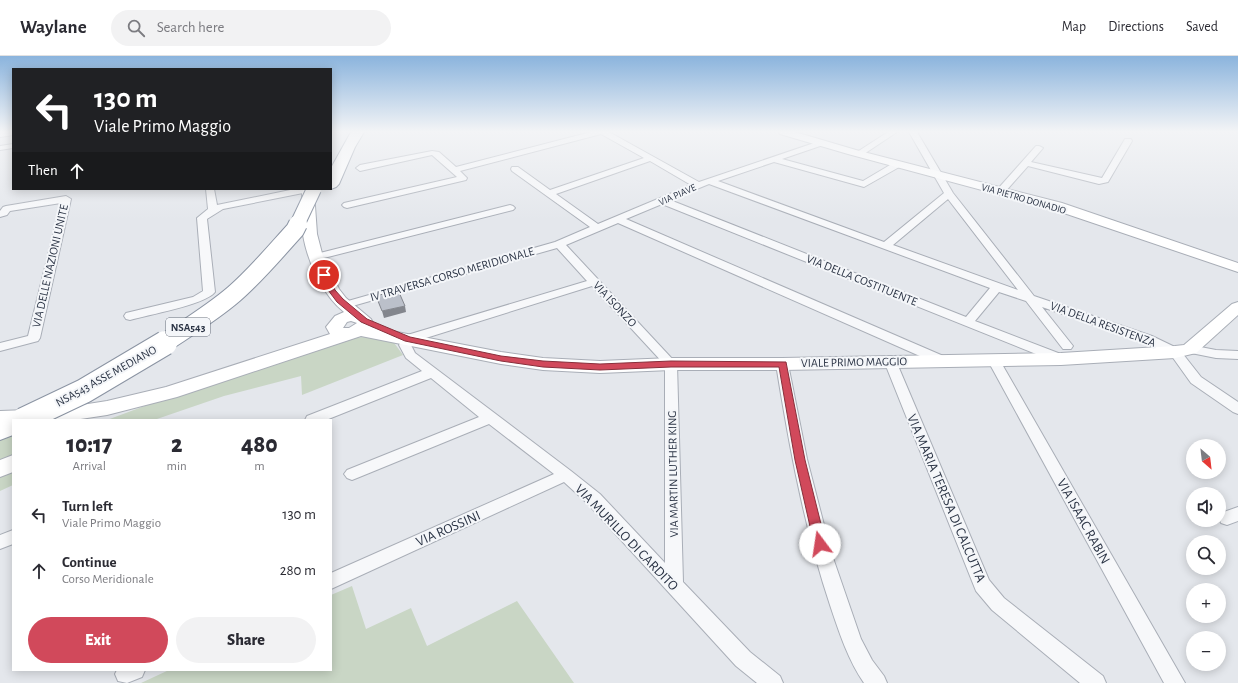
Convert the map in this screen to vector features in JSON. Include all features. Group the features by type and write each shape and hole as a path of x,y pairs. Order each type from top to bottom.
{"highway":[{"path":"332,182 341,161"},
{"name":"NSA543 ASSE MEDIANO","path":"25,419 84,391 141,358 206,315 233,295 256,274 295,230 314,190"},
{"name":"NSA543 ASSE MEDIANO","path":"49,419 153,362 231,309 257,288 284,263 302,239 328,190"},
{"path":"0,431 12,425"},
{"path":"0,442 12,436"}],"street":[{"path":"360,168 392,161"},
{"path":"347,205 464,178 444,161"},
{"path":"454,170 487,161"},
{"path":"548,194 642,161"},
{"path":"657,161 698,185"},
{"name":"VIA PIAVE","path":"558,244 698,185 767,161"},
{"path":"782,161 864,184 898,164"},
{"name":"VIA PIETRO DONADIO","path":"887,161 1058,207 1238,268"},
{"path":"929,161 949,194 1030,298 1064,353"},
{"path":"1001,191 1026,163 1099,181 1105,180 1116,161"},
{"path":"516,169 548,194 597,228"},
{"name":"VIA DELLA RESISTENZA","path":"709,181 997,287 1182,351"},
{"path":"210,190 213,210"},
{"path":"130,316 198,299 209,292 202,218 220,207 303,190"},
{"path":"0,418 56,416 107,408 170,392 276,358 351,326 345,305 332,290 316,257 310,234 308,190"},
{"path":"886,246 949,194"},
{"name":"VIA DELLE NAZIONI UNITE","path":"0,224 2,214 6,209 66,199 34,338 0,347"},
{"name":"VIA DELLA COSTITUENTE","path":"664,200 968,322 1064,353"},
{"path":"316,257 510,208"},
{"path":"618,220 943,361"},
{"name":"VIA ISONZO","path":"558,244 671,364"},
{"name":"IV TRAVERSA CORSO MERIDIONALE","path":"345,305 558,244"},
{"path":"408,339 594,282"},
{"path":"968,322 997,287"},
{"path":"1182,351 1238,307"},
{"name":"VIALE PRIMO MAGGIO","path":"351,326 501,358 543,364 600,367 671,364 782,364 943,361 993,359 1064,353 1182,351"},
{"name":"VIA MURILLO DI CARDITO","path":"408,339 405,344 410,355 566,475 594,499 743,659 773,683"},
{"path":"1182,351 1238,355"},
{"path":"1182,351 1196,380 1238,409"},
{"name":"VIA ISAAC RABIN","path":"993,359 1175,683"},
{"name":"VIA MARIA TERESA DI CALCUTTA","path":"890,361 982,585 998,604 1096,683"},
{"name":"VIA MARTIN LUTHER KING","path":"671,364 674,584"},
{"path":"782,364 800,460 824,558 854,645 868,672 877,683"},
{"path":"315,419 433,372"},
{"path":"102,419 170,392"},
{"path":"352,474 490,418"},
{"path":"0,469 12,463"},
{"name":"VIA ROSSINI","path":"332,581 566,475"},
{"path":"0,542 12,537"}],"green space":[{"path":"365,337 392,340 403,355 302,395 301,376 224,396 157,419 110,419 150,404 350,338"},
{"path":"12,423 12,458 0,464 0,424"},
{"path":"12,467 12,485 0,491 0,473"},
{"path":"352,586 366,629 411,608 427,646 517,601 574,683 141,683 167,671 332,671 332,595"}],"building":[{"path":"398,290 405,306 382,311 376,296"}],"route":[{"path":"324,275 340,301 364,320 391,330 408,339 501,358 543,364 600,367 671,364 782,364 800,460 820,544"}]}
